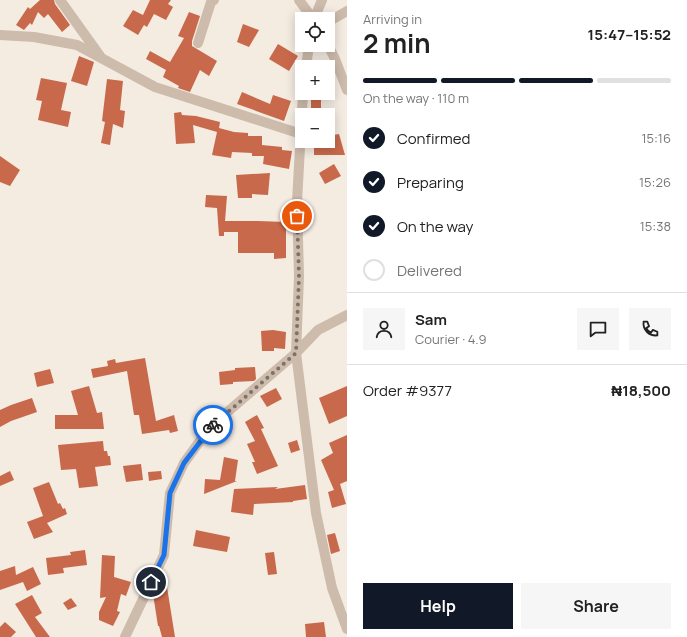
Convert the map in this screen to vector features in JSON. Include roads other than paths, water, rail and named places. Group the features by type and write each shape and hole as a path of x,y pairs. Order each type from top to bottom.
{"street":[{"path":"60,0 101,58"},
{"path":"198,43 211,2 214,0"},
{"path":"299,0 308,12"},
{"path":"316,12 322,0"},
{"path":"335,18 347,11"},
{"path":"0,35 34,37 77,45 155,87 295,132"},
{"path":"332,52 347,90"},
{"path":"300,148 296,202 299,276 296,353 316,513 332,588 347,629"},
{"path":"125,637 164,555 170,493 184,463 210,427 296,353 318,330 347,315"}]}
